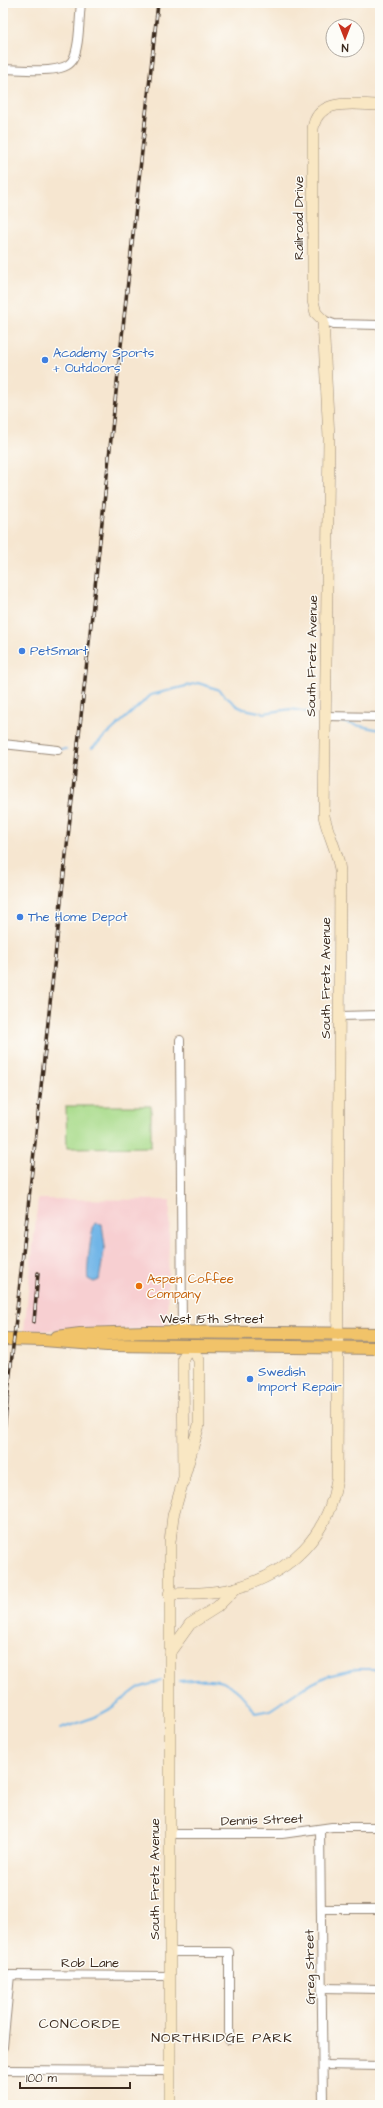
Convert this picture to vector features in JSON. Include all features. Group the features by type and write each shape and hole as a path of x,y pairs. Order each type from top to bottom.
{"main road":[{"path":"182,1333 190,1346"},
{"name":"West 15th Street","path":"44,1340 80,1334 380,1334"},
{"name":"West 15th Street","path":"3,1339 44,1340 107,1345 380,1348"}],"street":[{"path":"3,69 58,70 71,62 76,52 81,3"},
{"name":"Railroad Drive","path":"323,320 316,313 313,302 313,129 318,113 327,107 338,105 380,105"},
{"path":"323,320 334,324 380,325"},
{"name":"South Fretz Avenue","path":"169,1594 215,1592 236,1588 283,1567 300,1554 312,1541 329,1513 337,1479 339,1333 340,871 337,852 330,838 324,816 329,438 323,320"},
{"path":"325,716 380,717"},
{"path":"3,744 58,750"},
{"path":"340,1016 380,1016"},
{"path":"180,1040 182,1333"},
{"name":"South Fretz Avenue","path":"184,1482 184,1358 190,1346"},
{"name":"South Fretz Avenue","path":"170,2105 170,1538 173,1516 184,1482 199,1425 199,1360 190,1346"},
{"name":"South Fretz Avenue","path":"170,1652 190,1624 218,1607 236,1588"},
{"name":"Dennis Street","path":"169,1834 282,1834 320,1829 380,1827"},
{"name":"Greg Street","path":"320,1829 324,2065 323,2105"},
{"path":"321,1909 380,1909"},
{"path":"169,1952 229,1952 230,2040"},
{"name":"Rob Lane","path":"3,2047 10,1975 170,1976"},
{"path":"323,1988 380,1989"},
{"path":"324,2065 380,2066"},
{"path":"3,2070 169,2071"}],"shaded area":[{"path":"38,1199 170,1200 167,1329 24,1331"}],"green space":[{"path":"66,1106 151,1106 151,1147 67,1148"}],"water":[{"path":"95,1223 102,1224 105,1246 99,1280 94,1282 88,1279 88,1260 90,1242"}],"waterway":[{"path":"92,748 151,695 198,683 217,689 237,706 244,709 264,713 291,709 313,713"},
{"path":"341,722 380,730"},
{"path":"60,749 66,749"},
{"path":"179,1681 214,1680 223,1682 232,1686 239,1692 255,1713 270,1710 303,1688 327,1676 357,1669 380,1669"},
{"path":"60,1729 95,1717 110,1709 138,1688 161,1681"}],"railway":[{"path":"3,1439 158,3"},
{"path":"34,1322 38,1273"}],"place":[{"name":"Academy Sports + Outdoors","path":"45,360"},
{"name":"PetSmart","path":"22,651"},
{"name":"The Home Depot","path":"20,917"},
{"name":"Aspen Coffee Company","path":"139,1286"},
{"name":"Swedish Import Repair","path":"250,1379"}],"district":[{"name":"CONCORDE","path":"80,2024"},
{"name":"NORTHRIDGE PARK","path":"222,2038"}]}
